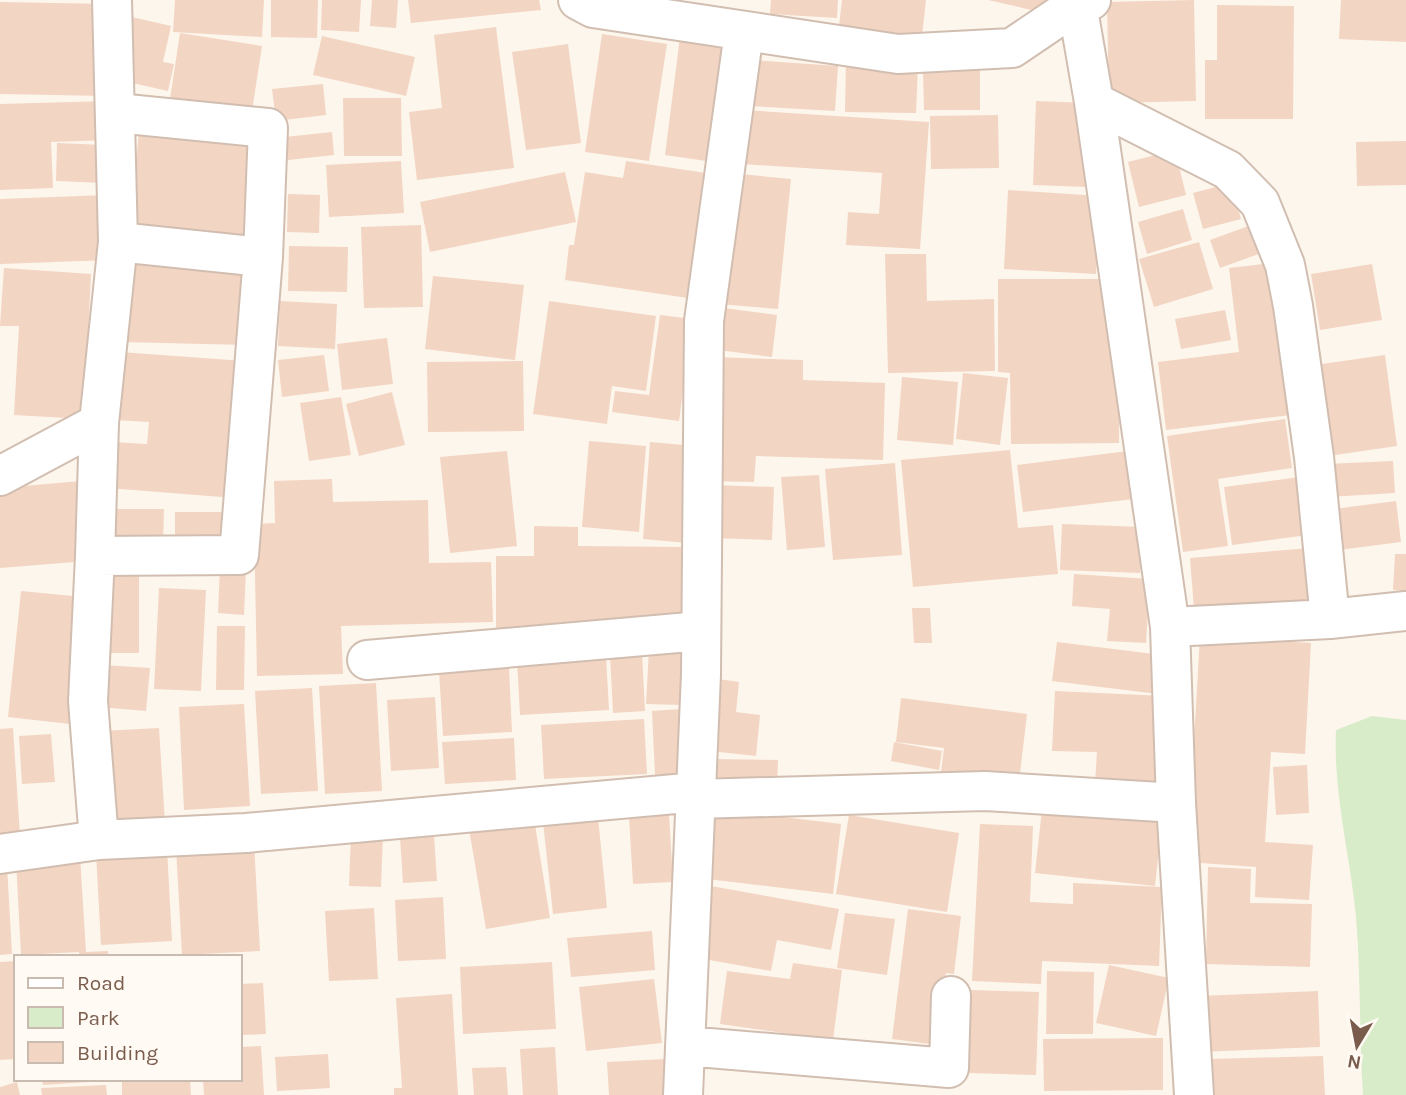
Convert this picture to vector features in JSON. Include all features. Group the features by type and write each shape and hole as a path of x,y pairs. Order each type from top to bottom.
{"street":[{"path":"99,840 88,701 99,423 118,242 117,113 112,0"},
{"path":"578,0 593,8 709,12 744,32 898,54 1013,48 1084,2 1094,102 1170,627 1176,803 1194,1095"},
{"path":"683,1095 697,796 704,321 744,32"},
{"path":"1094,102 1228,170 1260,203 1285,265 1293,306 1314,457 1330,619"},
{"path":"94,556 239,555 263,257 268,128 117,113"},
{"path":"118,242 263,257"},
{"path":"0,476 99,423"},
{"path":"1170,627 1330,619 1406,611"},
{"path":"367,660 701,631"},
{"path":"0,854 99,840 246,833 697,796 985,791 1176,803"},
{"path":"685,1046 949,1068 950,996"}],"green space":[{"path":"1372,716 1406,720 1406,1095 1363,1095 1356,917 1339,801 1336,730"}],"building":[{"path":"175,0 264,0 262,37 173,32"},
{"path":"271,0 318,0 317,38 271,37"},
{"path":"322,0 361,0 359,32 321,30"},
{"path":"372,0 398,0 396,28 370,26"},
{"path":"408,0 539,0 541,10 411,23"},
{"path":"771,0 838,0 837,18 770,14"},
{"path":"842,0 926,0 922,36 839,26"},
{"path":"988,0 1048,0 1045,13"},
{"path":"1194,0 1196,101 1109,103 1107,2"},
{"path":"1341,0 1406,0 1406,42 1339,39"},
{"path":"0,2 109,4 108,96 0,94"},
{"path":"1217,5 1294,6 1293,119 1205,119 1205,60 1217,60"},
{"path":"132,17 171,26 163,62 174,64 168,91 119,80"},
{"path":"496,27 514,168 417,180 409,112 442,108 434,35"},
{"path":"180,33 262,46 252,111 170,99"},
{"path":"602,34 667,44 649,161 585,152"},
{"path":"322,36 415,57 406,96 313,75"},
{"path":"680,37 728,44 713,162 665,155"},
{"path":"568,44 581,143 526,150 512,52"},
{"path":"753,60 838,66 835,111 750,106"},
{"path":"846,62 918,64 916,113 845,112"},
{"path":"980,70 980,110 924,110 923,71"},
{"path":"323,84 326,115 276,121 272,89"},
{"path":"343,98 401,98 402,156 344,156"},
{"path":"107,101 109,140 51,142 53,188 0,190 0,104"},
{"path":"1036,101 1090,103 1087,187 1033,185"},
{"path":"744,110 929,122 920,249 846,245 848,212 879,214 882,173 741,164"},
{"path":"998,115 999,168 931,169 930,116"},
{"path":"140,121 255,132 244,245 129,234"},
{"path":"332,132 334,155 288,160 285,137"},
{"path":"1406,141 1406,185 1357,186 1356,142"},
{"path":"57,143 104,145 103,183 56,181"},
{"path":"1175,150 1186,195 1139,207 1128,162"},
{"path":"401,161 404,213 329,217 326,165"},
{"path":"626,161 706,173 688,298 565,280 569,245 574,245 585,172 623,178"},
{"path":"565,172 576,222 430,252 420,202"},
{"path":"730,173 791,179 778,309 718,304"},
{"path":"1231,183 1241,219 1203,229 1193,193"},
{"path":"1008,190 1100,196 1096,274 1004,269"},
{"path":"288,194 320,195 319,233 287,232"},
{"path":"107,195 110,260 0,264 0,199"},
{"path":"1183,209 1192,240 1147,254 1138,222"},
{"path":"1254,224 1264,252 1220,268 1210,240"},
{"path":"421,225 423,307 364,308 361,227"},
{"path":"1199,242 1213,289 1154,307 1139,259"},
{"path":"289,246 348,247 347,292 288,291"},
{"path":"885,254 926,254 927,301 994,299 995,371 888,373"},
{"path":"122,258 249,261 247,345 121,342"},
{"path":"1272,263 1291,415 1166,430 1158,362 1239,352 1229,268"},
{"path":"1372,264 1382,320 1320,330 1311,274"},
{"path":"4,268 91,274 84,419 14,415 19,326 0,326"},
{"path":"433,276 524,285 515,360 425,349"},
{"path":"998,279 1120,279 1119,443 1011,444 1010,373 998,372"},
{"path":"280,301 337,304 335,349 278,346"},
{"path":"549,301 656,316 646,391 612,386 607,424 533,414"},
{"path":"716,307 777,315 772,357 711,349"},
{"path":"1225,310 1231,340 1181,349 1175,319"},
{"path":"660,315 693,319 679,421 612,412 615,391 649,395"},
{"path":"387,338 393,384 342,390 337,344"},
{"path":"120,352 244,361 234,498 108,488 111,442 147,444 149,422 115,420"},
{"path":"324,355 329,391 282,397 278,360"},
{"path":"1385,355 1397,446 1328,456 1315,365"},
{"path":"712,357 803,360 803,380 885,383 883,460 756,456 754,482 708,481"},
{"path":"523,361 524,431 428,432 427,362"},
{"path":"963,373 1008,378 1000,445 956,439"},
{"path":"902,377 958,382 953,445 897,440"},
{"path":"392,392 405,445 359,456 346,404"},
{"path":"341,397 351,455 309,461 300,403"},
{"path":"1285,419 1292,468 1218,479 1228,546 1183,552 1167,436"},
{"path":"589,441 646,446 639,532 582,527"},
{"path":"650,442 696,446 687,543 643,539"},
{"path":"1010,450 1018,528 1053,525 1058,574 913,587 901,460"},
{"path":"507,451 517,546 450,553 440,457"},
{"path":"1128,451 1134,499 1023,512 1017,465"},
{"path":"1393,461 1395,493 1328,497 1326,464"},
{"path":"895,463 902,555 833,560 825,469"},
{"path":"819,475 825,547 787,550 781,477"},
{"path":"1300,477 1308,535 1232,545 1224,487"},
{"path":"332,479 333,502 428,500 429,563 491,562 493,622 341,626 343,674 257,676 254,524 275,523 274,481"},
{"path":"81,481 87,561 0,568 0,488"},
{"path":"713,485 774,487 772,540 712,538"},
{"path":"1396,501 1401,542 1331,551 1326,510"},
{"path":"114,509 164,509 163,544 113,543"},
{"path":"175,512 225,512 226,545 175,545"},
{"path":"1062,524 1142,527 1140,573 1060,570"},
{"path":"534,526 578,527 578,546 687,547 687,630 496,629 496,556 534,556"},
{"path":"1310,548 1315,599 1194,609 1190,558"},
{"path":"1395,554 1406,554 1406,591 1393,590"},
{"path":"220,566 246,568 244,615 218,613"},
{"path":"103,568 139,568 139,653 103,653"},
{"path":"1074,574 1150,579 1146,643 1107,641 1110,609 1072,606"},
{"path":"159,588 206,590 201,691 154,689"},
{"path":"21,591 83,597 70,724 8,717"},
{"path":"912,608 930,608 932,643 914,643"},
{"path":"217,626 245,626 244,690 216,690"},
{"path":"1200,636 1311,643 1305,754 1271,752 1265,842 1313,845 1309,900 1255,897 1256,867 1187,862"},
{"path":"1057,642 1162,655 1158,694 1052,681"},
{"path":"649,649 685,651 682,705 646,704"},
{"path":"642,653 645,711 613,713 610,655"},
{"path":"606,656 609,710 520,715 517,661"},
{"path":"103,665 150,668 146,711 99,707"},
{"path":"509,668 512,732 443,736 439,671"},
{"path":"718,679 739,682 736,712 760,715 756,756 710,751"},
{"path":"376,683 382,791 325,794 319,686"},
{"path":"312,688 318,791 261,794 255,691"},
{"path":"1055,691 1165,696 1161,787 1095,783 1097,752 1052,751"},
{"path":"435,697 439,768 391,771 387,700"},
{"path":"901,698 1027,714 1019,782 941,772 944,748 896,742"},
{"path":"244,704 250,806 184,810 179,707"},
{"path":"681,709 685,773 655,775 652,711"},
{"path":"644,719 647,774 544,779 541,725"},
{"path":"13,728 20,836 0,837 0,729"},
{"path":"159,728 165,823 107,826 101,731"},
{"path":"51,734 55,782 22,784 19,736"},
{"path":"514,738 516,780 445,784 442,742"},
{"path":"894,742 942,751 939,770 891,761"},
{"path":"712,759 778,760 777,790 711,790"},
{"path":"1307,765 1309,813 1276,815 1273,767"},
{"path":"1043,800 1163,814 1155,886 1035,873"},
{"path":"597,807 607,908 553,914 542,813"},
{"path":"715,809 841,824 833,894 707,879"},
{"path":"533,812 550,918 486,929 468,823"},
{"path":"669,814 673,882 633,884 629,817"},
{"path":"849,815 959,833 947,912 836,894"},
{"path":"980,824 1033,826 1030,902 1073,904 1073,883 1162,887 1159,966 1042,961 1041,984 972,981"},
{"path":"351,834 383,835 381,887 349,886"},
{"path":"434,835 437,881 403,883 400,837"},
{"path":"254,843 260,951 182,955 176,847"},
{"path":"167,849 172,941 101,945 96,853"},
{"path":"80,856 86,952 108,951 108,955 79,955 79,952 21,955 16,860"},
{"path":"7,866 12,954 0,955 0,867"},
{"path":"1208,867 1251,869 1250,903 1312,904 1310,967 1206,964"},
{"path":"711,886 839,909 831,950 777,940 771,971 698,958"},
{"path":"443,897 446,959 398,961 395,900"},
{"path":"374,908 378,979 329,981 325,911"},
{"path":"908,909 961,916 954,974 946,973 937,1045 892,1039"},
{"path":"845,913 895,919 887,975 837,968"},
{"path":"652,931 655,970 571,977 567,938"},
{"path":"14,961 14,1059 0,1060 0,962"},
{"path":"552,962 556,1029 463,1034 460,967"},
{"path":"793,963 842,970 833,1040 720,1024 727,971 790,979"},
{"path":"1109,965 1169,978 1156,1036 1096,1023"},
{"path":"1047,971 1094,972 1093,1034 1046,1034"},
{"path":"654,979 662,1043 586,1051 579,987"},
{"path":"263,983 266,1034 242,1035 242,984"},
{"path":"971,990 1039,992 1036,1075 969,1073"},
{"path":"1318,991 1320,1047 1200,1052 1198,996"},
{"path":"452,994 458,1095 394,1095 394,1088 402,1088 396,998"},
{"path":"1163,1038 1163,1090 1044,1091 1043,1039"},
{"path":"261,1046 264,1095 204,1095 203,1081 242,1081 242,1047"},
{"path":"555,1047 558,1095 523,1095 520,1049"},
{"path":"328,1054 330,1088 277,1091 275,1057"},
{"path":"1323,1056 1325,1095 1211,1095 1210,1059"},
{"path":"665,1059 667,1095 609,1095 607,1062"},
{"path":"506,1067 508,1095 474,1095 472,1068"},
{"path":"42,1081 103,1081 43,1085"},
{"path":"122,1081 190,1081 191,1095 122,1095"},
{"path":"17,1082 20,1095 0,1095 0,1087"},
{"path":"106,1085 107,1095 42,1095 41,1088"}]}
